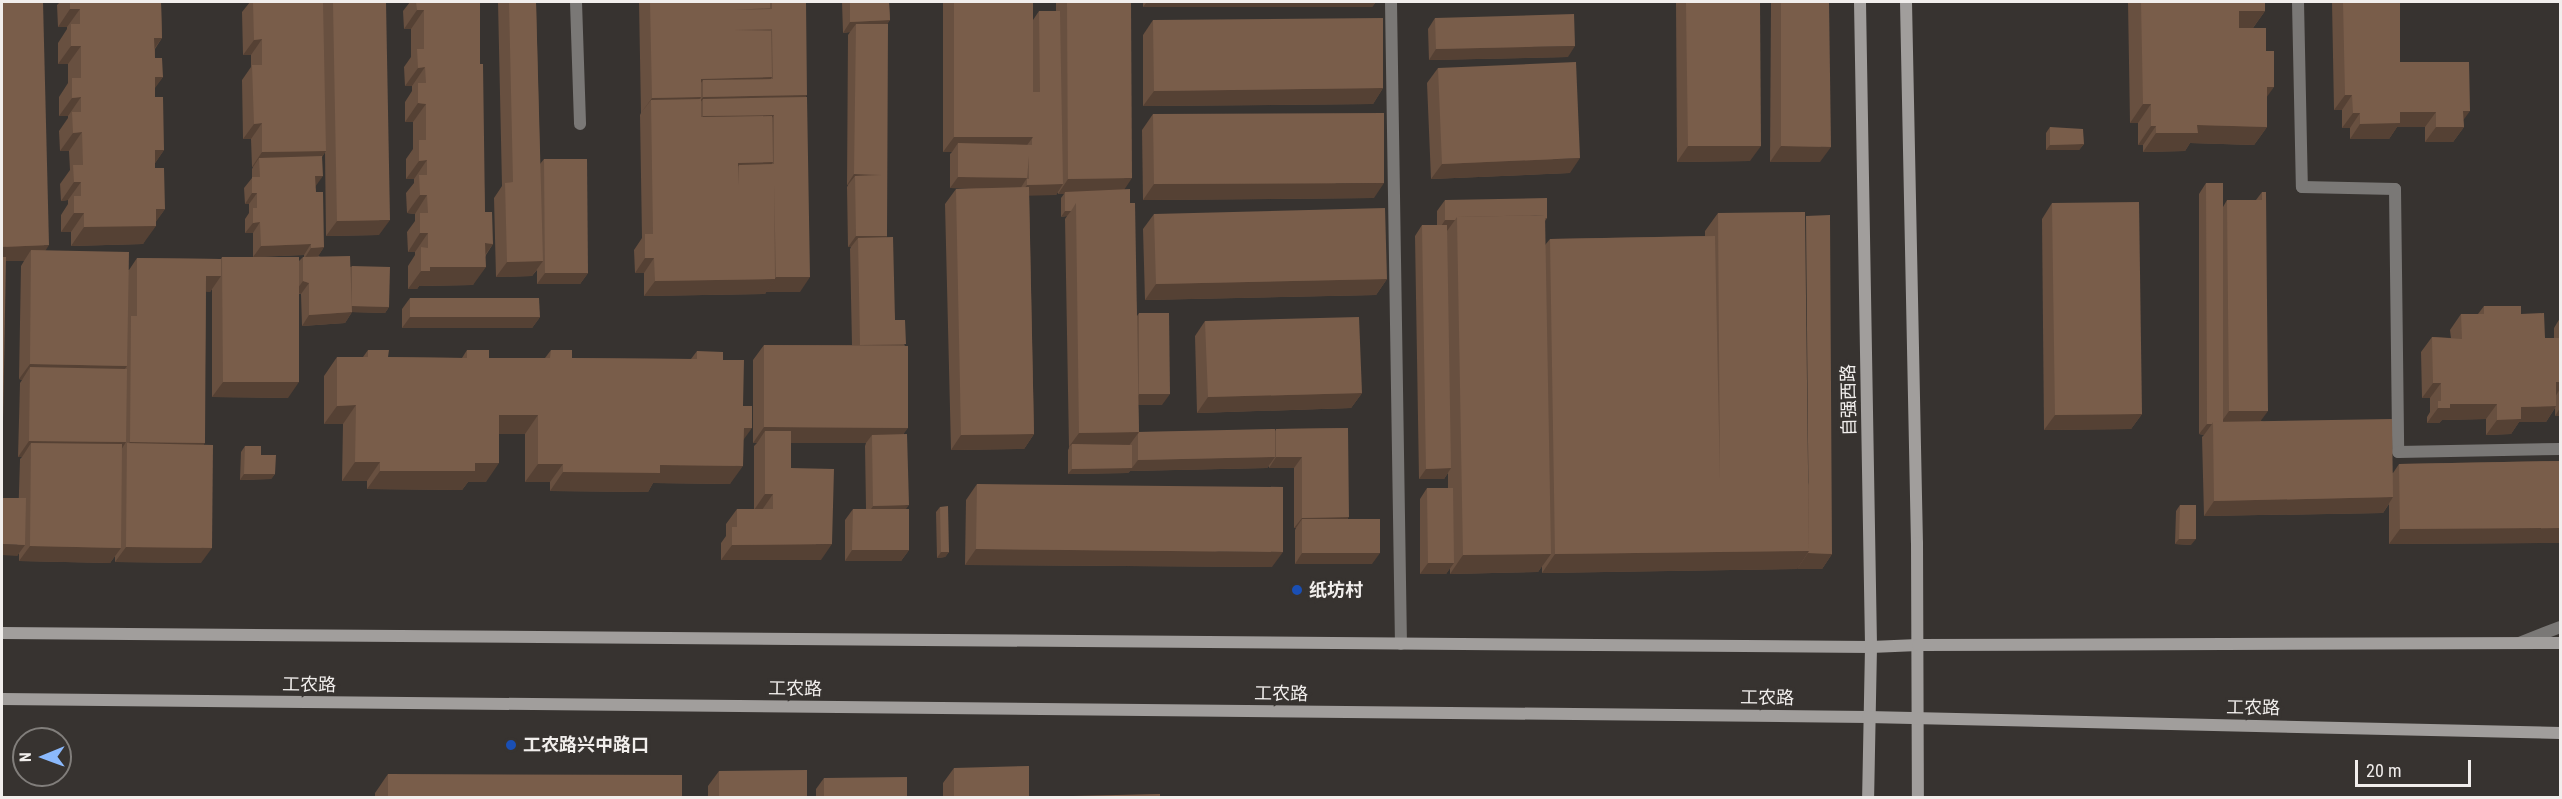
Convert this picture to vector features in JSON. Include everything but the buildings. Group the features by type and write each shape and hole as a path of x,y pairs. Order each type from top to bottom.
{"main road":[{"name":"自强西路","path":"1860,2 1871,647 1868,798"},
{"path":"1906,2 1918,645 1918,798"},
{"path":"2,633 1871,647 2560,643"},
{"name":"工农路","path":"2,699 1868,717 2560,733"}],"street":[{"path":"576,2 580,124"},
{"path":"1391,2 1401,644"},
{"path":"2298,2 2302,188 2395,189 2398,452 2560,449"},
{"path":"2518,643 2560,627"}],"place":[{"name":"纸坊村","path":"1297,590"},
{"name":"工农路兴中路口","path":"511,745"}]}
